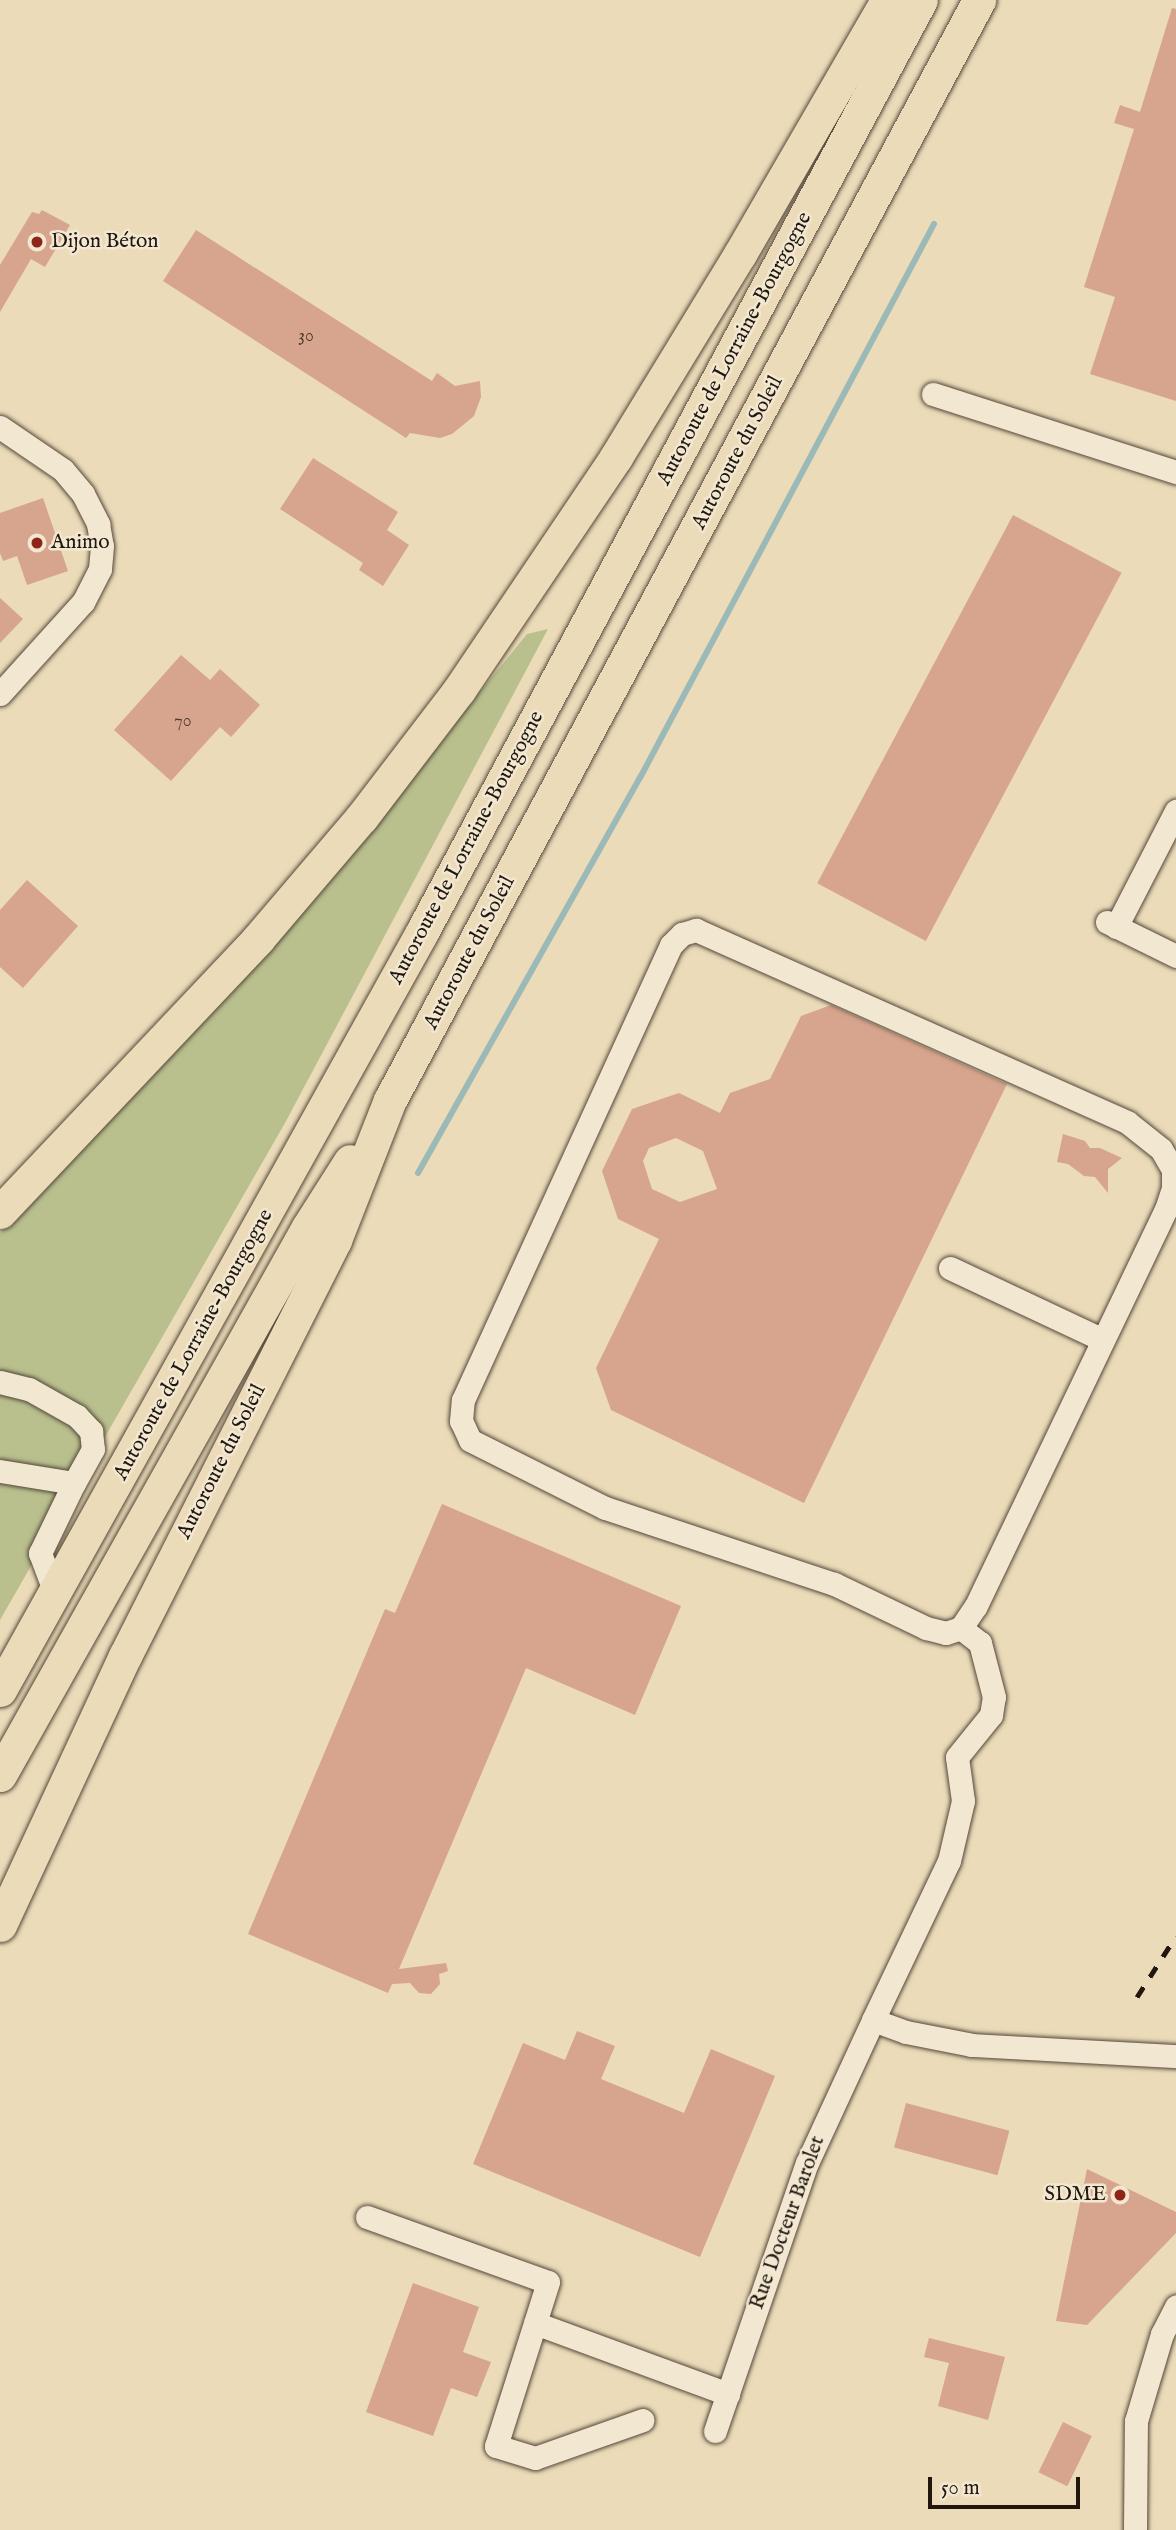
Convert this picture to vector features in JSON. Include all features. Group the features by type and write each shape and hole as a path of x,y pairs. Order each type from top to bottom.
{"highway":[{"path":"0,1212 258,939 362,817 436,722 528,591 608,468 733,265 887,0"},
{"name":"Autoroute de Lorraine-Bourgogne","path":"0,1690 408,956 921,0"},
{"name":"Autoroute du Soleil","path":"0,1924 131,1644 335,1240 390,1100 979,0"},
{"name":"Autoroute de Lorraine-Bourgogne","path":"0,1775 308,1227 390,1100"}],"street":[{"path":"933,394 1176,472"},
{"path":"0,427 62,470 83,494 98,524 102,546 100,569 83,603 0,694"},
{"path":"1176,811 1112,924 1176,956"},
{"path":"696,930 1127,1122 1161,1149 1173,1170 1174,1188 975,1607 961,1628 946,1633 926,1629 834,1584 606,1508 470,1440 461,1421 463,1399 671,945 682,934 696,930"},
{"path":"950,1268 1103,1340"},
{"path":"0,1382 29,1389 78,1416 91,1431 93,1449 40,1553 55,1593"},
{"path":"0,1471 74,1483"},
{"name":"Rue Docteur Barolet","path":"715,2431 807,2163 949,1861 963,1801 957,1757 991,1715 994,1697 980,1643 961,1628"},
{"path":"873,2020 906,2032 972,2045 1176,2056"},
{"path":"367,2217 548,2281 496,2446 535,2458 643,2420"},
{"path":"1135,2530 1136,2421 1162,2334 1176,2306"},
{"path":"535,2323 728,2394"}],"green space":[{"path":"548,629 285,1123 0,1620 0,1233 181,1046 302,911 527,634"}],"building":[{"path":"1172,8 1176,9 1176,401 1090,374 1115,297 1084,287 1134,129 1114,123 1120,105 1140,112"},
{"name":"Dijon Béton","path":"42,210 70,225 45,267 31,259 0,312 0,265 32,212 39,214"},
{"path":"196,230 432,381 437,373 455,386 480,381 481,397 474,416 452,434 440,438 410,433 406,438 163,281"},
{"path":"313,458 398,512 387,530 409,545 383,586 359,570 363,563 280,509"},
{"path":"43,498 68,571 27,585 17,556 3,561 0,553 0,513"},
{"path":"1013,515 1122,573 926,941 817,883"},
{"path":"0,598 23,619 0,643"},
{"path":"181,655 210,680 220,669 260,705 231,737 220,727 171,781 114,730"},
{"path":"27,880 78,926 23,988 0,967 0,910"},
{"path":"831,1005 1007,1084 804,1503 611,1410 596,1368 659,1239 618,1219 602,1171 632,1109 679,1093 720,1113 730,1093 770,1079 801,1016","holes":["676,1138 703,1151 717,1189 680,1202 652,1189 643,1161 649,1148"]},
{"path":"1063,1134 1085,1141 1090,1148 1100,1148 1122,1158 1108,1169 1108,1193 1095,1177 1084,1176 1068,1164 1057,1162"},
{"path":"442,1504 681,1606 635,1715 526,1668 399,1969 446,1963 448,1971 439,1974 440,1984 431,1994 419,1993 410,1983 392,1984 388,1993 248,1934 385,1609 395,1613"},
{"path":"577,2031 615,2046 601,2079 684,2113 711,2049 775,2076 700,2257 473,2164 523,2043 565,2060"},
{"path":"906,2103 1009,2131 997,2175 894,2147"},
{"path":"1087,2169 1176,2212 1176,2233 1087,2325 1056,2321"},
{"path":"413,2283 479,2307 463,2352 491,2362 477,2397 451,2388 433,2436 366,2412"},
{"path":"929,2338 1005,2357 988,2420 938,2406 949,2363 924,2357"},
{"path":"1063,2422 1092,2436 1067,2486 1038,2472"}],"waterway":[{"path":"418,1173 641,776 934,224"}],"railway":[{"path":"1137,1997 1176,1936"}],"place":[{"name":"Dijon Béton","path":"37,242"},
{"name":"Animo","path":"37,543"},
{"name":"SDME","path":"1120,2195"}]}
